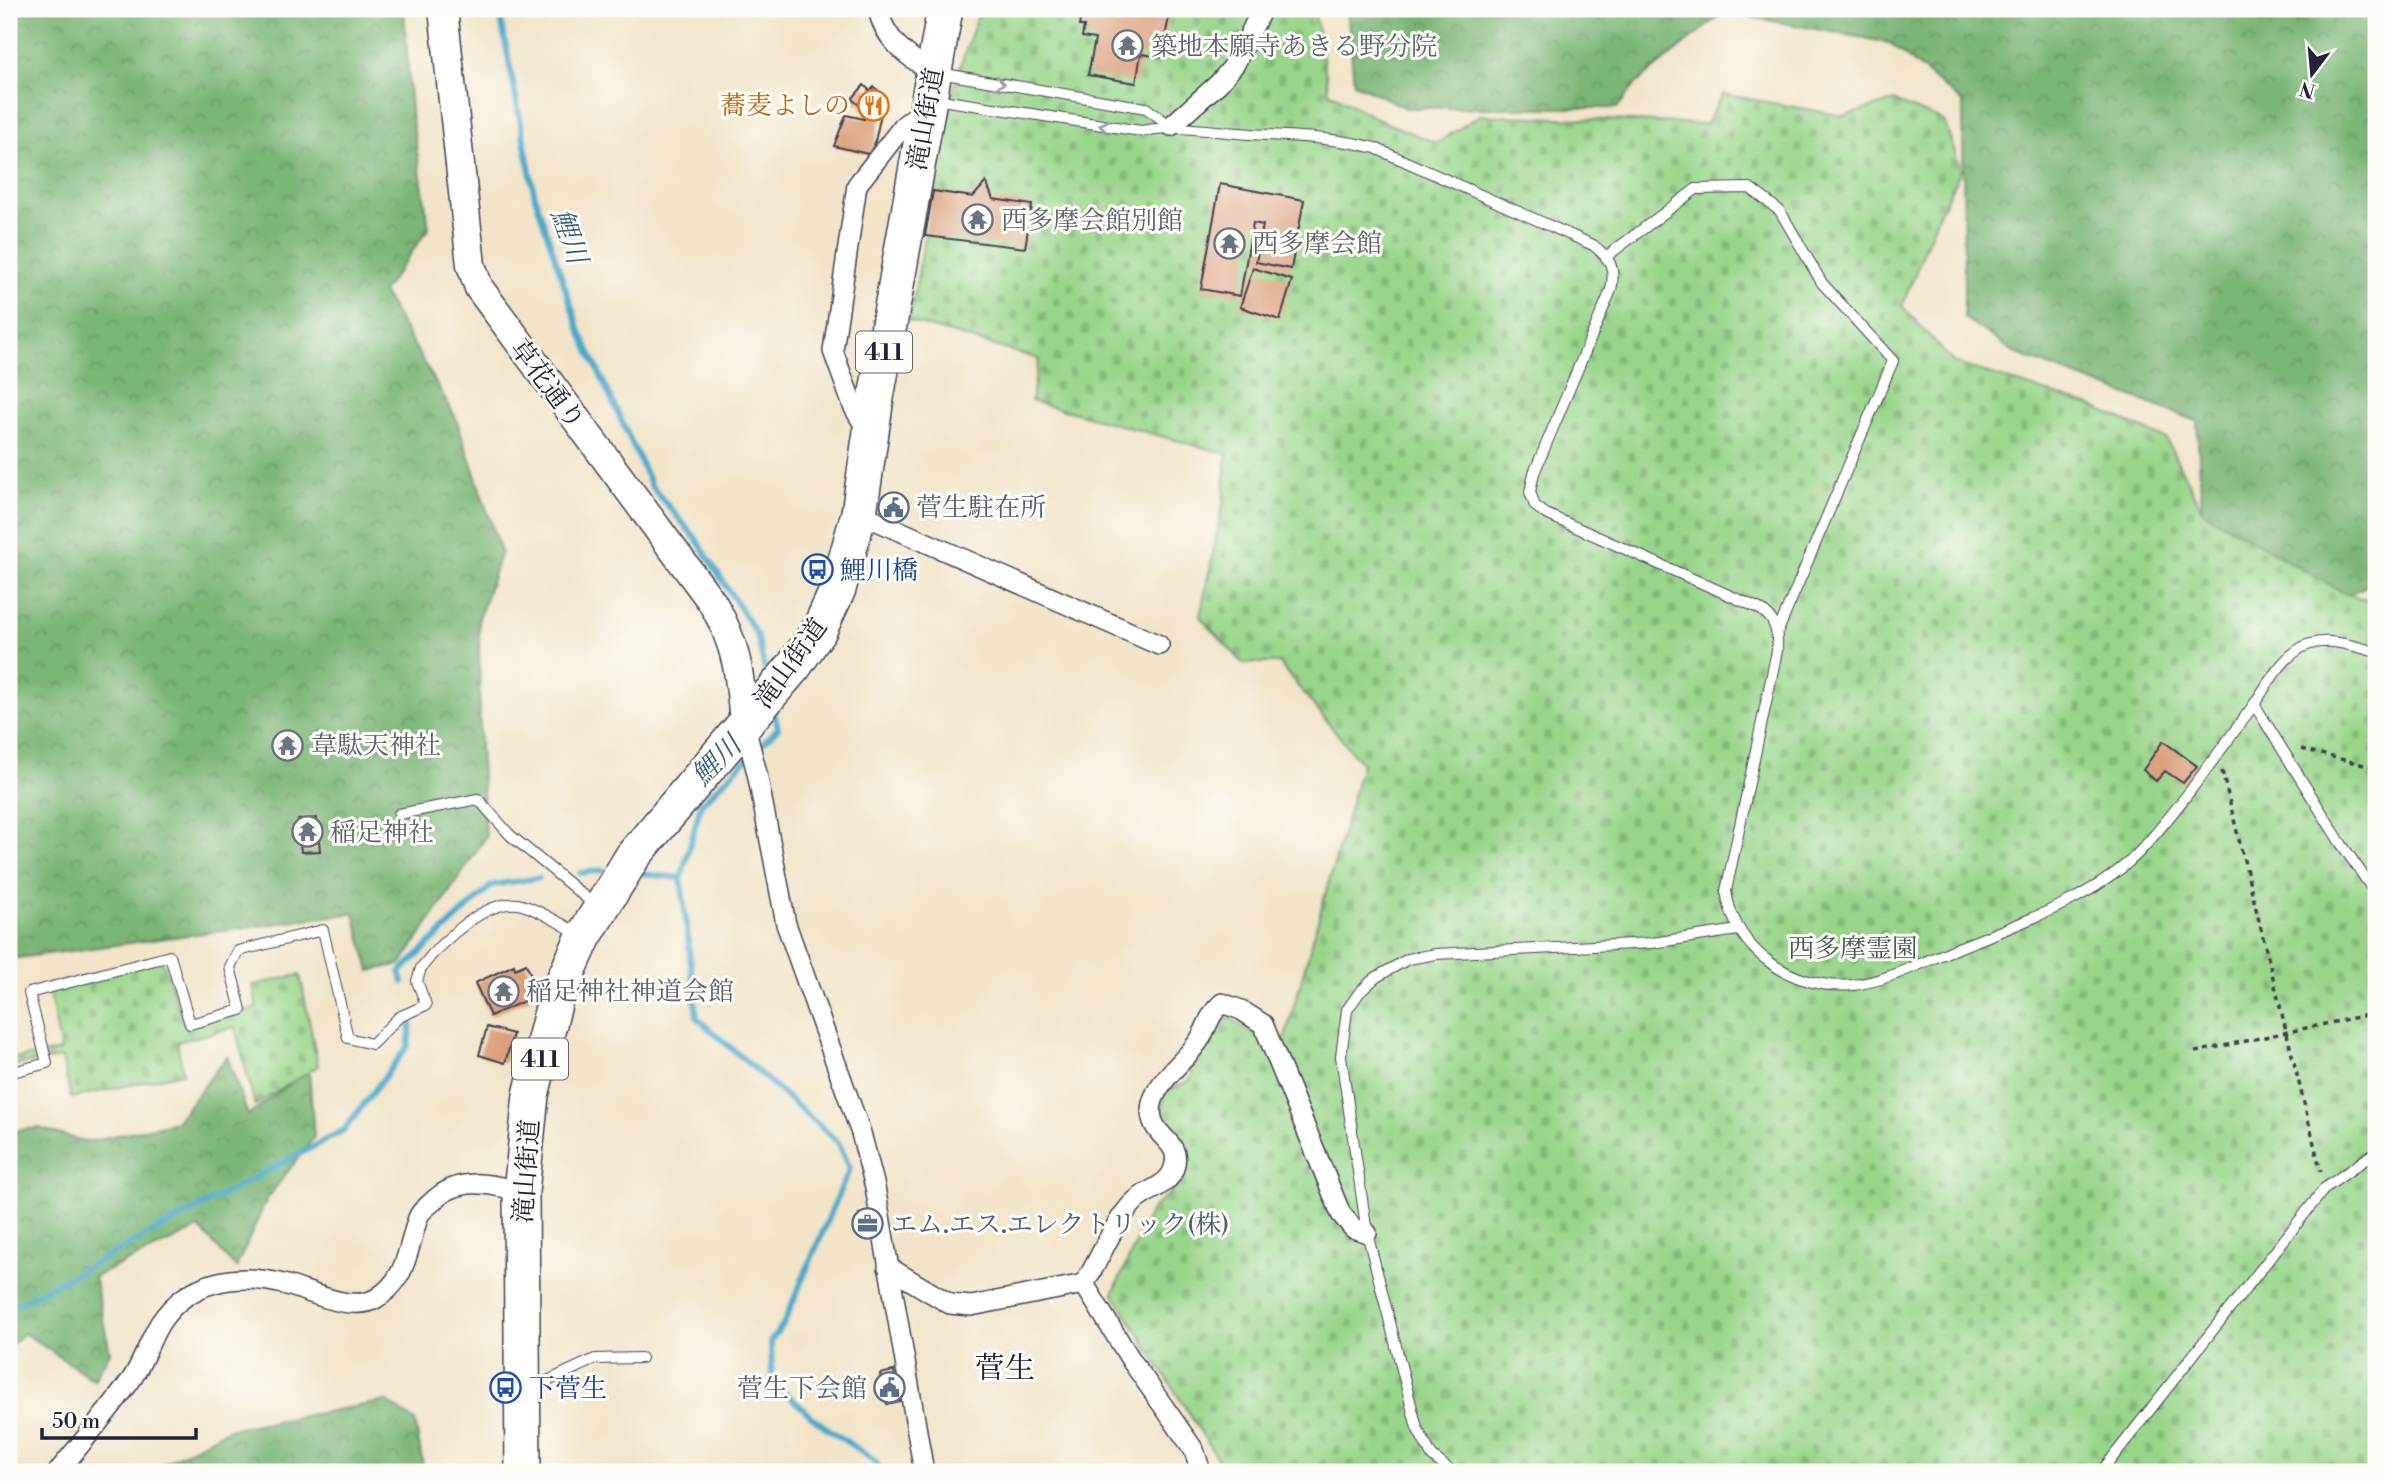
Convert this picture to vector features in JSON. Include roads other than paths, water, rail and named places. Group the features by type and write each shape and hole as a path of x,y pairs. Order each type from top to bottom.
{"highway":[{"name":"滝山街道","path":"523,1472 521,1192 531,1095 555,1000 591,922 633,856 750,726 819,630 834,599 853,542 859,513 870,436 945,9"}],"street":[{"name":"草花通り","path":"443,9 471,265 480,288 712,602 729,630 750,726"},
{"path":"870,436 853,406 833,351 857,185 930,93 909,58 881,26 878,9"},
{"path":"1171,125 1219,83 1235,64 1262,9"},
{"path":"859,513 1159,645"},
{"path":"750,726 786,923 861,1133 876,1188 924,1472"},
{"path":"888,1267 950,1304 971,1306 1084,1284 1126,1209 1138,1198 1167,1182 1175,1165 1175,1150 1154,1124 1151,1110 1159,1087 1200,1039 1210,1014 1222,1003 1241,1010 1263,1024 1341,1214 1353,1228 1367,1233"},
{"path":"58,1472 133,1378 160,1323 180,1298 195,1288 238,1280 272,1281 351,1303 369,1302 388,1291 399,1278 419,1214 439,1195 464,1182 496,1185 521,1192"},
{"path":"1084,1284 1131,1360 1194,1450 1201,1472"}],"lane":[{"path":"930,93 1146,108 1171,125"},
{"path":"930,93 1141,131 1171,125 1226,132 1339,138 1376,148 1593,245 1607,256 1614,274 1611,290 1534,473 1530,492 1535,506 1758,608 1768,614 1778,631"},
{"path":"1607,256 1696,189 1749,188 1780,211 1822,284 1893,360 1778,631 1777,651 1726,891 1729,913 1738,930 1753,948 1785,972 1817,984 1852,985 1885,978 2031,919 2120,870 2143,848 2255,704 2281,663 2297,650 2313,643 2336,642 2376,652"},
{"path":"2255,704 2340,842 2376,894"},
{"path":"399,814 478,799 591,922"},
{"path":"9,1073 47,1063 29,993 170,956 190,1024 241,1010 230,967 238,951 323,930 348,1038 372,1044 399,1017 426,1005 417,981 421,968 481,912 500,905 521,905 591,922"},
{"path":"1452,1472 1432,1456 1418,1428 1367,1233 1341,1056 1348,1010 1375,978 1408,959 1436,954 1652,943 1738,930"},
{"path":"2101,1472 2325,1188 2376,1152"},
{"path":"523,1392 595,1359 641,1358"}],"waterway":[{"name":"鯉川","path":"499,9 535,197 579,329 652,487 695,537 757,635 767,680"},
{"name":"鯉川","path":"773,708 778,728 701,804 681,878 697,1018 838,1142 850,1168 783,1325 771,1340 772,1381 817,1421 876,1462 879,1472"},
{"path":"580,873 603,870"},
{"path":"644,874 681,878"},
{"path":"403,982 400,972 492,885 539,878"},
{"path":"9,1309 344,1130 408,1046 412,1015"}],"place":[{"name":"築地本願寺あきる野分院","path":"1128,46"},
{"name":"蕎麦よしの","path":"873,105"},
{"name":"西多摩会館別館","path":"978,220"},
{"name":"西多摩会館","path":"1229,243"},
{"name":"菅生駐在所","path":"893,507"},
{"name":"鯉川橋","path":"817,570"},
{"name":"韋駄天神社","path":"288,745"},
{"name":"稲足神社","path":"307,832"},
{"name":"稲足神社神道会館","path":"503,991"},
{"name":"エム.エス.エレクトリック(株)","path":"868,1224"},
{"name":"下菅生","path":"506,1388"},
{"name":"菅生下会館","path":"890,1388"}],"district":[{"name":"菅生","path":"1005,1368"}],"park label":[{"name":"西多摩霊園","path":"1853,948"}]}
